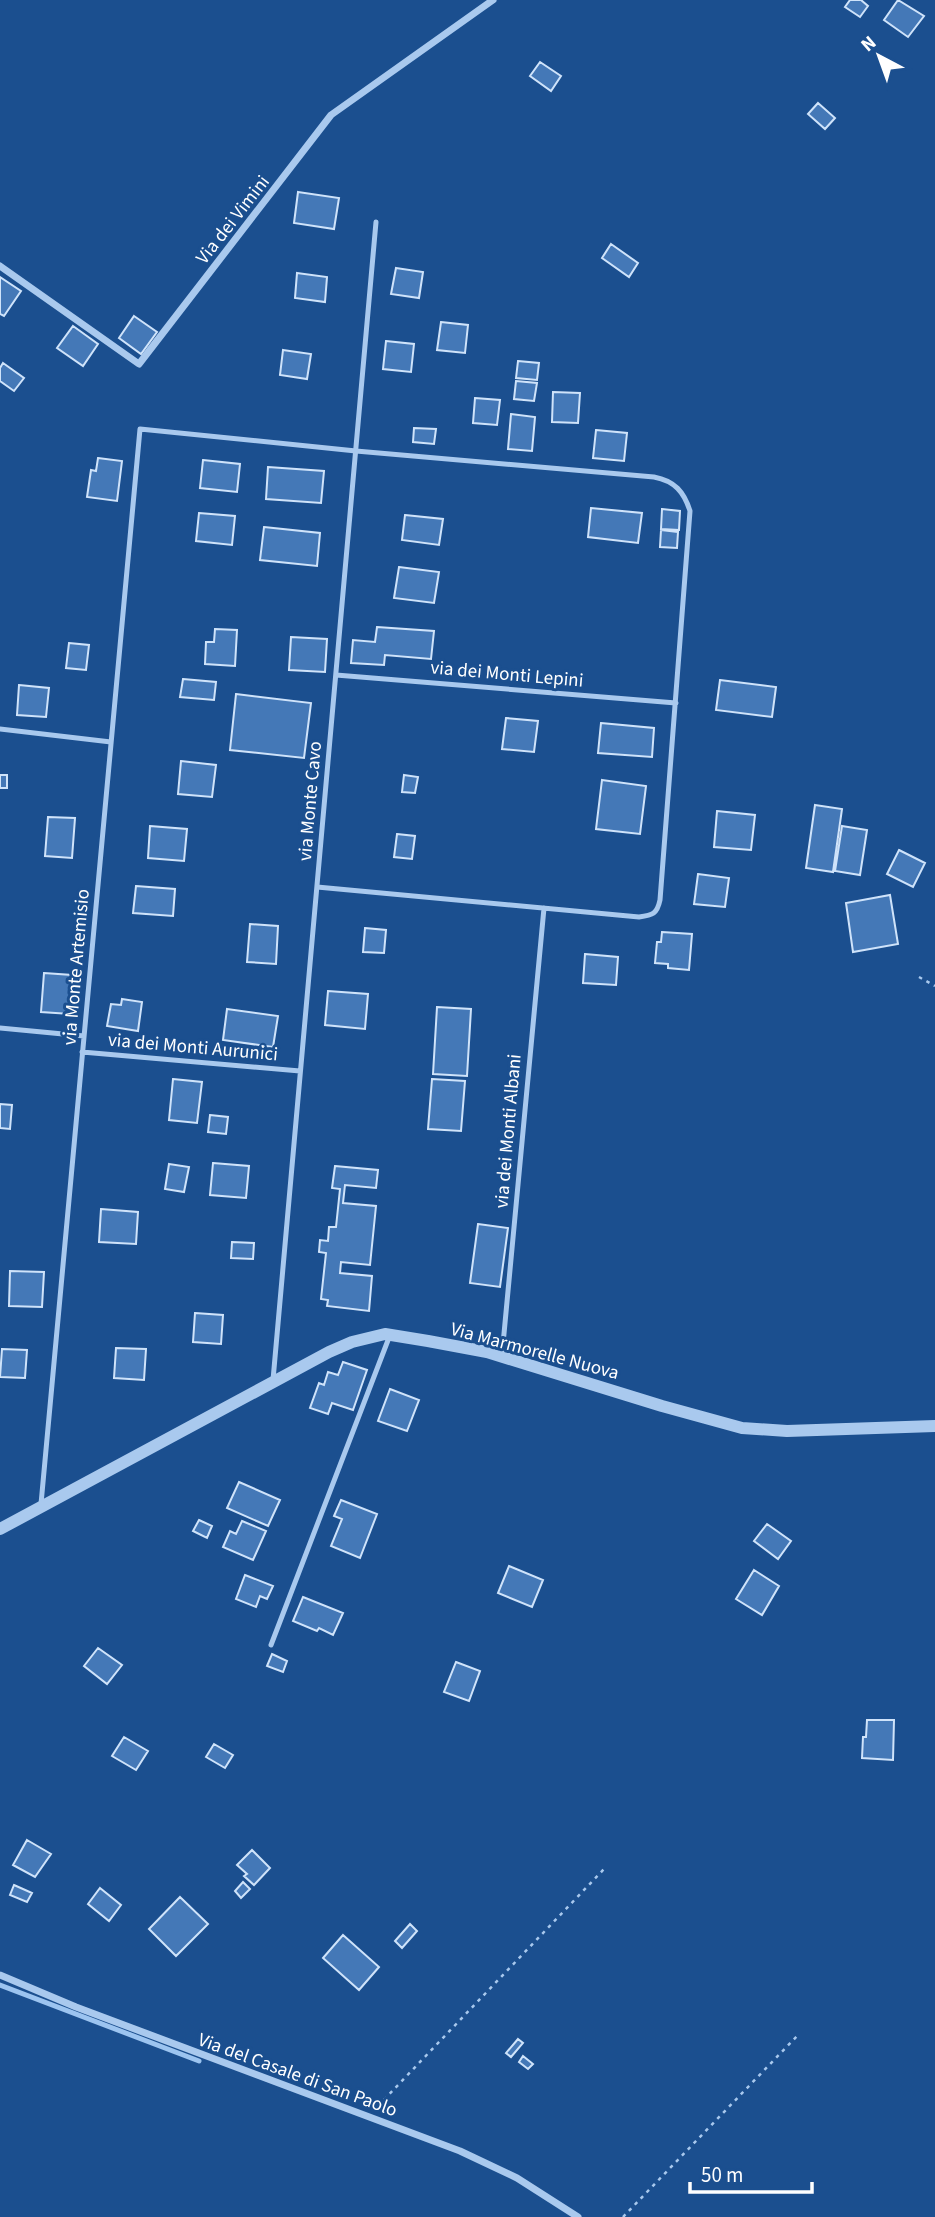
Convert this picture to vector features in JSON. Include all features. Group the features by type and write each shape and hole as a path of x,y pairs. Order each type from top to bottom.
{"street":[{"name":"Via dei Vimini","path":"0,266 139,364 331,114 493,0"},
{"name":"Via Marmorelle Nuova","path":"0,1529 329,1352 367,1337 390,1335 502,1356 742,1428 787,1431 935,1426"},
{"name":"Via del Casale di San Paolo","path":"0,1975 76,2007 489,2164 517,2178 578,2217"}],"lane":[{"name":"via Monte Cavo","path":"273,1383 376,222"},
{"name":"via Monte Artemisio","path":"40,1507 140,429 356,451"},
{"path":"317,887 639,917 652,915 657,911 660,900 690,511 685,497 677,486 666,479 654,477 356,451"},
{"name":"via dei Monti Lepini","path":"336,675 676,702"},
{"path":"0,729 111,742"},
{"name":"via dei Monti Albani","path":"502,1356 544,908"},
{"name":"via dei Monti Aurunici","path":"0,1028 84,1036"},
{"name":"via dei Monti Aurunici","path":"82,1052 300,1071"},
{"path":"271,1645 390,1335"}],"path":[{"path":"919,977 935,986"},
{"path":"368,2116 605,1868"},
{"path":"623,2217 799,2034"}],"building":[{"path":"850,0 861,0 868,6 860,17 845,7"},
{"path":"898,0 924,16 908,37 884,20"},
{"path":"540,62 561,76 551,91 530,76"},
{"path":"818,103 835,118 825,129 808,114"},
{"path":"298,192 339,198 334,229 294,223"},
{"path":"611,244 638,263 629,277 602,258"},
{"path":"396,268 423,272 419,298 391,294"},
{"path":"297,273 327,277 325,302 295,298"},
{"path":"0,277 21,291 4,316 0,314"},
{"path":"134,316 157,332 141,354 119,338"},
{"path":"441,322 468,325 465,353 437,350"},
{"path":"73,326 98,344 83,366 57,348"},
{"path":"386,341 414,344 411,372 383,369"},
{"path":"283,350 311,354 307,379 280,375"},
{"path":"518,361 539,363 537,380 516,378"},
{"path":"3,363 24,378 14,391 0,381 0,368"},
{"path":"516,381 537,383 534,401 514,399"},
{"path":"553,392 580,393 578,423 552,422"},
{"path":"475,398 500,400 497,425 473,423"},
{"path":"511,414 535,417 532,451 508,449"},
{"path":"414,428 436,429 434,444 413,442"},
{"path":"596,430 627,433 624,461 593,458"},
{"path":"98,458 122,461 117,501 87,497 91,470 96,471"},
{"path":"203,460 240,464 237,492 200,488"},
{"path":"268,467 324,471 321,503 266,499"},
{"path":"591,508 642,513 638,543 588,537"},
{"path":"662,509 680,511 679,530 661,529"},
{"path":"199,513 235,516 232,545 196,541"},
{"path":"405,515 443,519 439,545 402,540"},
{"path":"264,527 320,533 317,566 260,560"},
{"path":"661,530 678,532 677,548 660,547"},
{"path":"399,567 439,572 434,603 394,598"},
{"path":"377,627 434,631 431,659 385,655 384,665 351,663 353,640 375,642"},
{"path":"215,629 237,630 235,666 205,664 206,642 214,642"},
{"path":"291,637 327,639 325,672 289,670"},
{"path":"69,643 89,645 86,670 66,668"},
{"path":"183,679 216,682 214,700 180,697"},
{"path":"720,680 776,687 772,717 716,710"},
{"path":"19,685 49,688 46,717 17,715"},
{"path":"236,694 311,703 304,758 230,750"},
{"path":"506,718 538,721 534,752 502,749"},
{"path":"601,723 654,728 652,757 598,753"},
{"path":"181,761 216,765 212,797 178,794"},
{"path":"0,775 7,775 7,788 0,788"},
{"path":"404,775 418,777 415,793 402,792"},
{"path":"602,780 646,786 640,834 596,829"},
{"path":"815,805 842,809 833,872 806,868"},
{"path":"717,811 755,815 751,850 714,847"},
{"path":"48,817 75,818 72,858 45,856"},
{"path":"150,826 187,829 184,861 148,858"},
{"path":"842,826 867,830 860,875 835,871"},
{"path":"397,834 415,836 412,859 394,857"},
{"path":"899,850 925,863 913,887 887,874"},
{"path":"698,874 729,878 725,907 694,904"},
{"path":"136,886 175,889 173,916 133,913"},
{"path":"890,895 898,944 853,952 846,903"},
{"path":"250,924 278,926 276,964 247,962"},
{"path":"365,928 386,930 384,953 363,952"},
{"path":"662,932 692,934 689,970 668,968 668,964 655,963 657,942 661,942"},
{"path":"585,954 618,957 616,985 583,983"},
{"path":"44,973 72,975 70,1014 41,1012"},
{"path":"328,991 368,994 365,1029 325,1025"},
{"path":"122,999 142,1002 138,1031 107,1026 111,1004 121,1005"},
{"path":"437,1007 471,1009 467,1076 433,1074"},
{"path":"227,1009 278,1016 273,1047 223,1040"},
{"path":"173,1079 202,1082 197,1123 169,1120"},
{"path":"432,1079 465,1081 461,1131 428,1129"},
{"path":"0,1104 12,1105 10,1129 0,1128"},
{"path":"210,1115 228,1117 226,1134 208,1132"},
{"path":"213,1163 249,1166 246,1198 210,1195"},
{"path":"169,1164 189,1167 184,1192 165,1189"},
{"path":"335,1166 378,1170 376,1188 345,1185 343,1203 376,1206 370,1265 341,1262 340,1273 372,1276 369,1311 327,1306 328,1300 321,1299 326,1253 319,1252 320,1240 328,1241 329,1227 336,1227 340,1189 332,1188"},
{"path":"101,1209 138,1212 136,1244 99,1242"},
{"path":"478,1224 508,1228 500,1287 470,1283"},
{"path":"232,1242 254,1243 253,1259 231,1258"},
{"path":"10,1271 44,1272 42,1307 9,1306"},
{"path":"195,1313 223,1315 221,1344 193,1342"},
{"path":"116,1348 146,1349 144,1380 114,1378"},
{"path":"2,1349 27,1350 25,1378 0,1377"},
{"path":"343,1362 367,1370 353,1410 332,1403 328,1414 310,1408 319,1383 324,1385 328,1372 338,1375"},
{"path":"390,1389 419,1400 407,1431 378,1421"},
{"path":"239,1482 280,1500 268,1526 227,1508"},
{"path":"341,1500 377,1514 360,1558 331,1546 342,1519 334,1516"},
{"path":"199,1520 212,1526 207,1538 193,1531"},
{"path":"242,1521 266,1531 253,1560 223,1547 230,1531 236,1534"},
{"path":"767,1524 791,1541 778,1559 754,1541"},
{"path":"509,1566 543,1580 532,1607 498,1593"},
{"path":"754,1570 779,1586 762,1615 736,1599"},
{"path":"245,1575 273,1586 267,1599 260,1596 256,1607 236,1599"},
{"path":"303,1597 343,1613 333,1635 293,1621"},
{"path":"98,1648 122,1665 107,1684 84,1666"},
{"path":"272,1654 287,1661 283,1672 267,1666"},
{"path":"456,1662 480,1671 469,1701 444,1692"},
{"path":"867,1720 894,1720 893,1760 862,1758"},
{"path":"124,1737 148,1751 136,1770 112,1756"},
{"path":"214,1744 233,1755 225,1768 206,1757"},
{"path":"27,1840 51,1854 35,1877 13,1865"},
{"path":"252,1850 270,1868 254,1885 237,1865"},
{"path":"243,1882 250,1889 241,1898 235,1891"},
{"path":"14,1885 32,1893 27,1902 10,1895"},
{"path":"100,1888 121,1905 109,1921 88,1904"},
{"path":"180,1897 208,1924 176,1956 149,1929"},
{"path":"410,1924 417,1931 402,1948 395,1941"},
{"path":"343,1935 379,1967 359,1990 323,1958"},
{"path":"518,2039 523,2043 511,2057 506,2053"},
{"path":"523,2056 533,2064 528,2069 519,2062"}],"waterway":[{"path":"0,1985 199,2061"}]}
